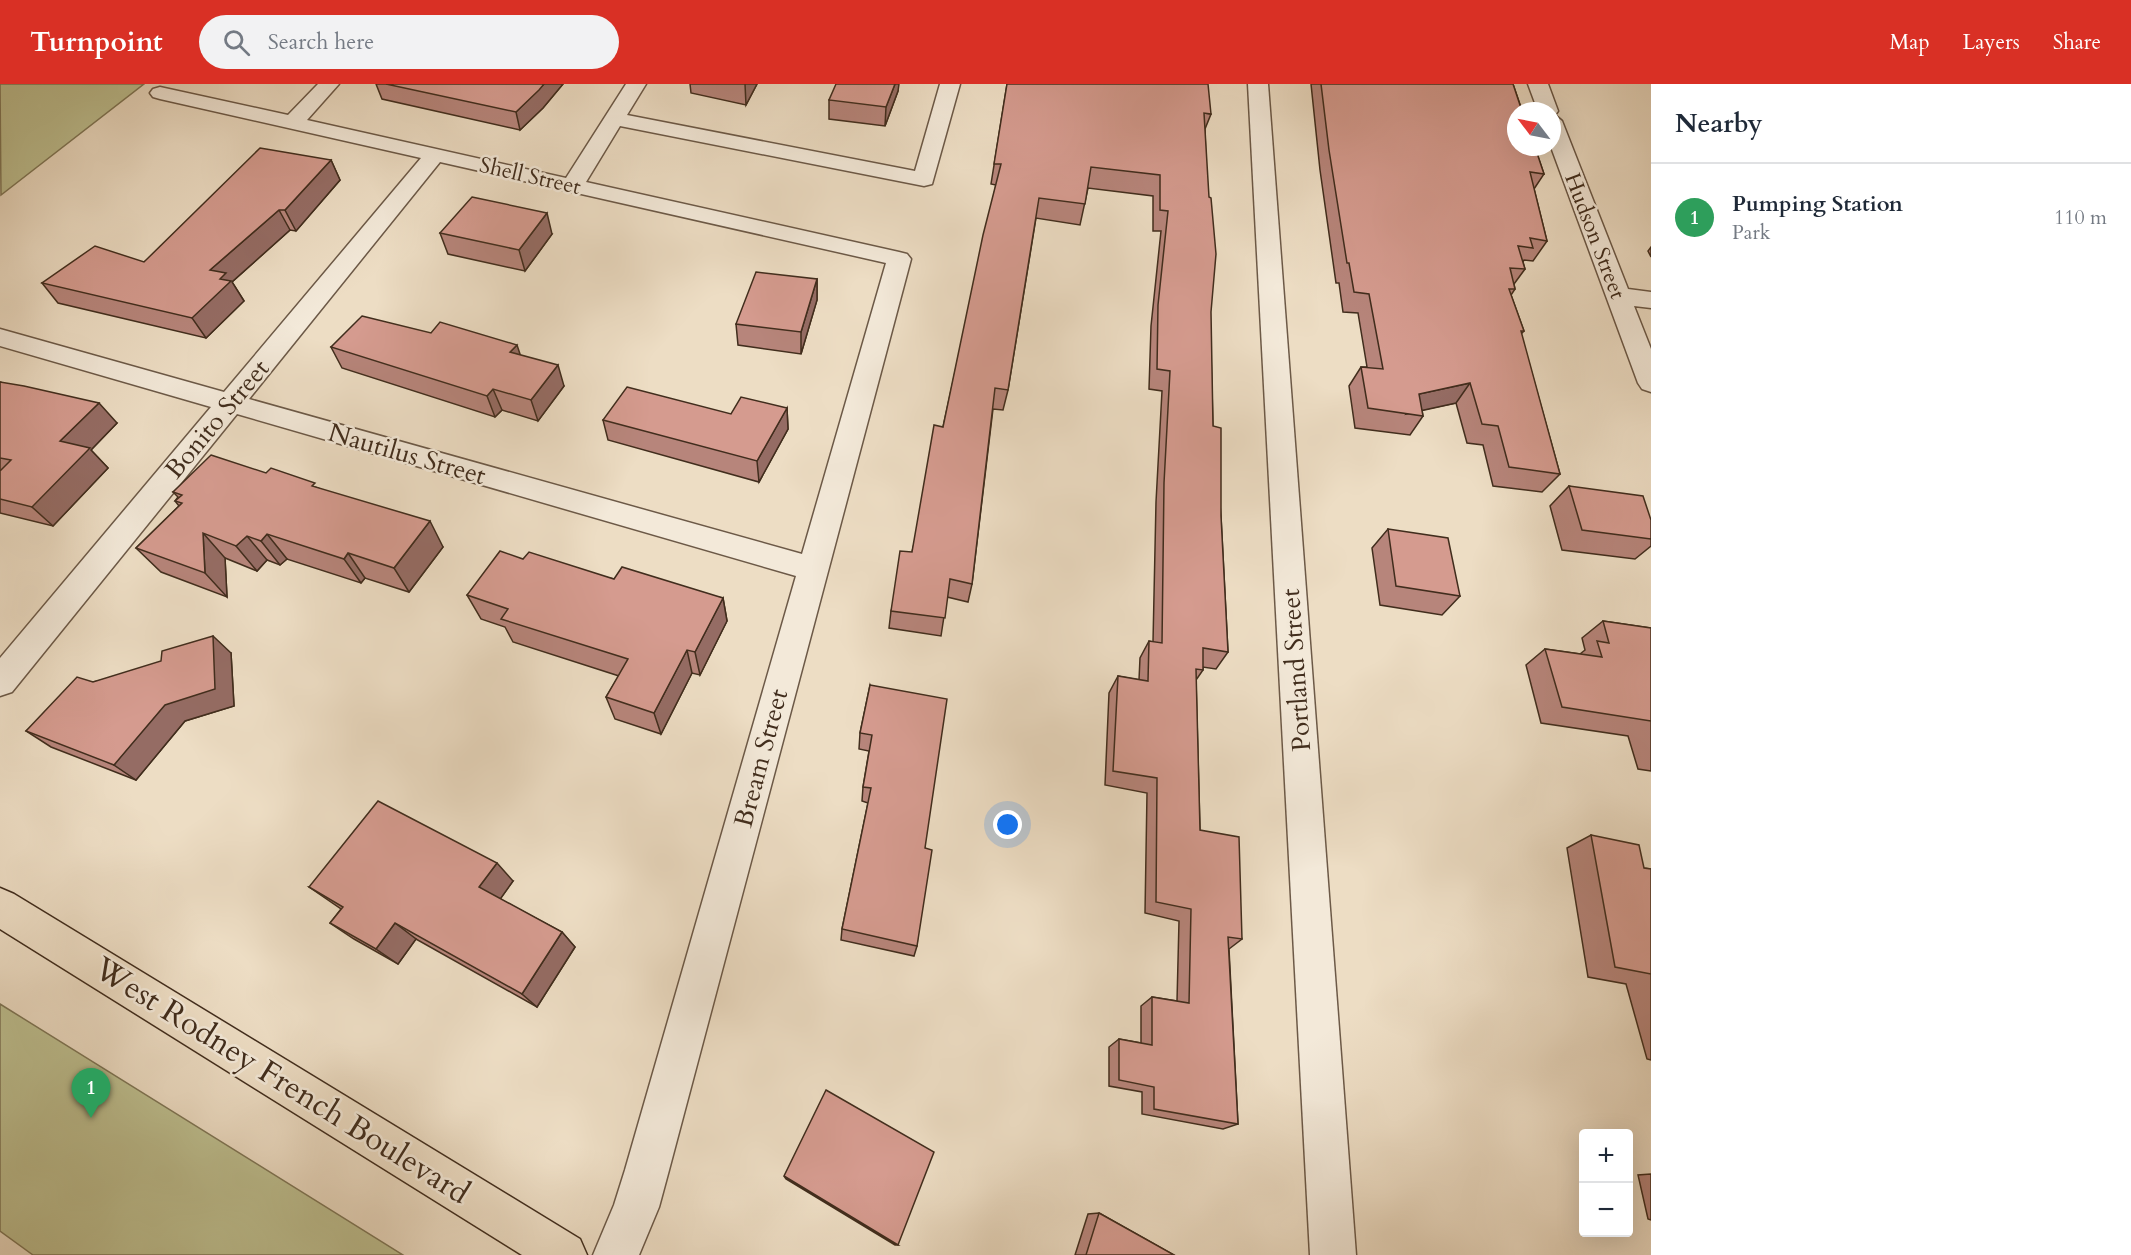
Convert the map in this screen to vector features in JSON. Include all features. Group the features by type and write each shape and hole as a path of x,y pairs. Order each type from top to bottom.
{"main road":[{"name":"West Rodney French Boulevard","path":"0,907 564,1255"}],"street":[{"path":"292,123 329,84"},
{"path":"572,186 636,84"},
{"path":"614,118 924,179 950,84"},
{"name":"Portland Street","path":"1258,84 1333,1255"},
{"path":"1538,84 1545,102"},
{"name":"Shell Street","path":"160,93 899,259"},
{"name":"Hudson Street","path":"1561,145 1651,383"},
{"name":"Bonito Street","path":"0,682 435,155"},
{"name":"Bream Street","path":"616,1255 636,1208 647,1170 899,259"},
{"path":"1618,296 1651,300"},
{"name":"Nautilus Street","path":"0,337 813,569"}],"green space":[{"path":"0,84 144,84 1,195"},
{"path":"0,1004 403,1255 33,1255 0,1231"}],"building":[{"path":"386,84 544,84 516,112"},
{"path":"836,84 895,84 886,107 829,100"},
{"path":"1007,84 1208,84 1211,114 1204,113 1209,197 1211,198 1216,254 1211,312 1213,426 1221,428 1221,516 1228,652 1203,648 1203,670 1196,669 1200,830 1239,837 1242,939 1228,937 1238,1124 1154,1109 1154,1087 1119,1080 1119,1039 1152,1045 1152,997 1189,1003 1191,909 1156,902 1157,778 1113,771 1118,676 1148,681 1149,641 1162,643 1164,483 1170,371 1157,369 1158,305 1168,211 1160,210 1160,175 1091,167 1085,204 1039,198 1008,390 995,388 972,584 950,579 945,618 891,611 900,551 912,552 934,425 943,427 983,235 1001,164 994,164"},
{"path":"1321,84 1513,84 1519,102 1507,102 1507,156 1538,156 1544,174 1530,172 1547,241 1530,238 1533,248 1518,246 1525,269 1510,268 1515,289 1509,289 1524,331 1521,331 1560,474 1509,467 1498,426 1482,424 1470,383 1419,394 1423,416 1368,408 1361,367 1383,369 1369,294 1354,292 1349,263 1347,263"},
{"path":"260,148 331,160 285,210 279,210 210,270 226,273 220,279 231,281 192,318 42,283 95,246 144,262"},
{"path":"472,197 547,213 519,250 440,233"},
{"path":"756,272 817,279 801,332 736,324"},
{"path":"362,316 431,333 440,322 517,345 510,352 558,365 531,400 493,389 487,396 331,347"},
{"path":"0,382 99,403 60,441 90,448 32,507 0,499 0,471 11,460 0,458"},
{"path":"627,387 731,414 741,397 787,408 757,461 603,420"},
{"path":"211,455 266,473 271,468 315,483 312,486 430,521 394,568 348,553 344,559 267,534 261,541 247,536 236,546 203,533 205,573 136,548 182,503 175,501 182,495 173,492"},
{"path":"1569,486 1643,496 1651,520 1651,539 1582,530"},
{"path":"1388,529 1448,538 1460,596 1396,586"},
{"path":"500,551 523,559 529,552 614,579 622,567 723,598 695,652 687,650 654,713 606,697 628,659 501,619 508,609 467,595"},
{"path":"1603,621 1651,628 1651,721 1562,707 1545,649 1602,657 1597,641 1609,643"},
{"path":"213,636 215,689 165,705 114,765 26,731 77,677 93,682 161,661 162,651"},
{"path":"870,685 947,699 925,848 932,850 917,946 842,929 871,788 863,787 872,735 860,733"},
{"path":"378,801 497,863 479,887 562,932 522,994 395,923 376,949 330,923 343,907 309,887"},
{"path":"1591,835 1639,845 1644,868 1651,869 1651,974 1615,967"},
{"path":"826,1090 934,1152 898,1245 784,1176"},
{"path":"1099,1213 1174,1255 1086,1255"}],"place":[{"name":"Pumping Station","path":"91,1118"}]}
